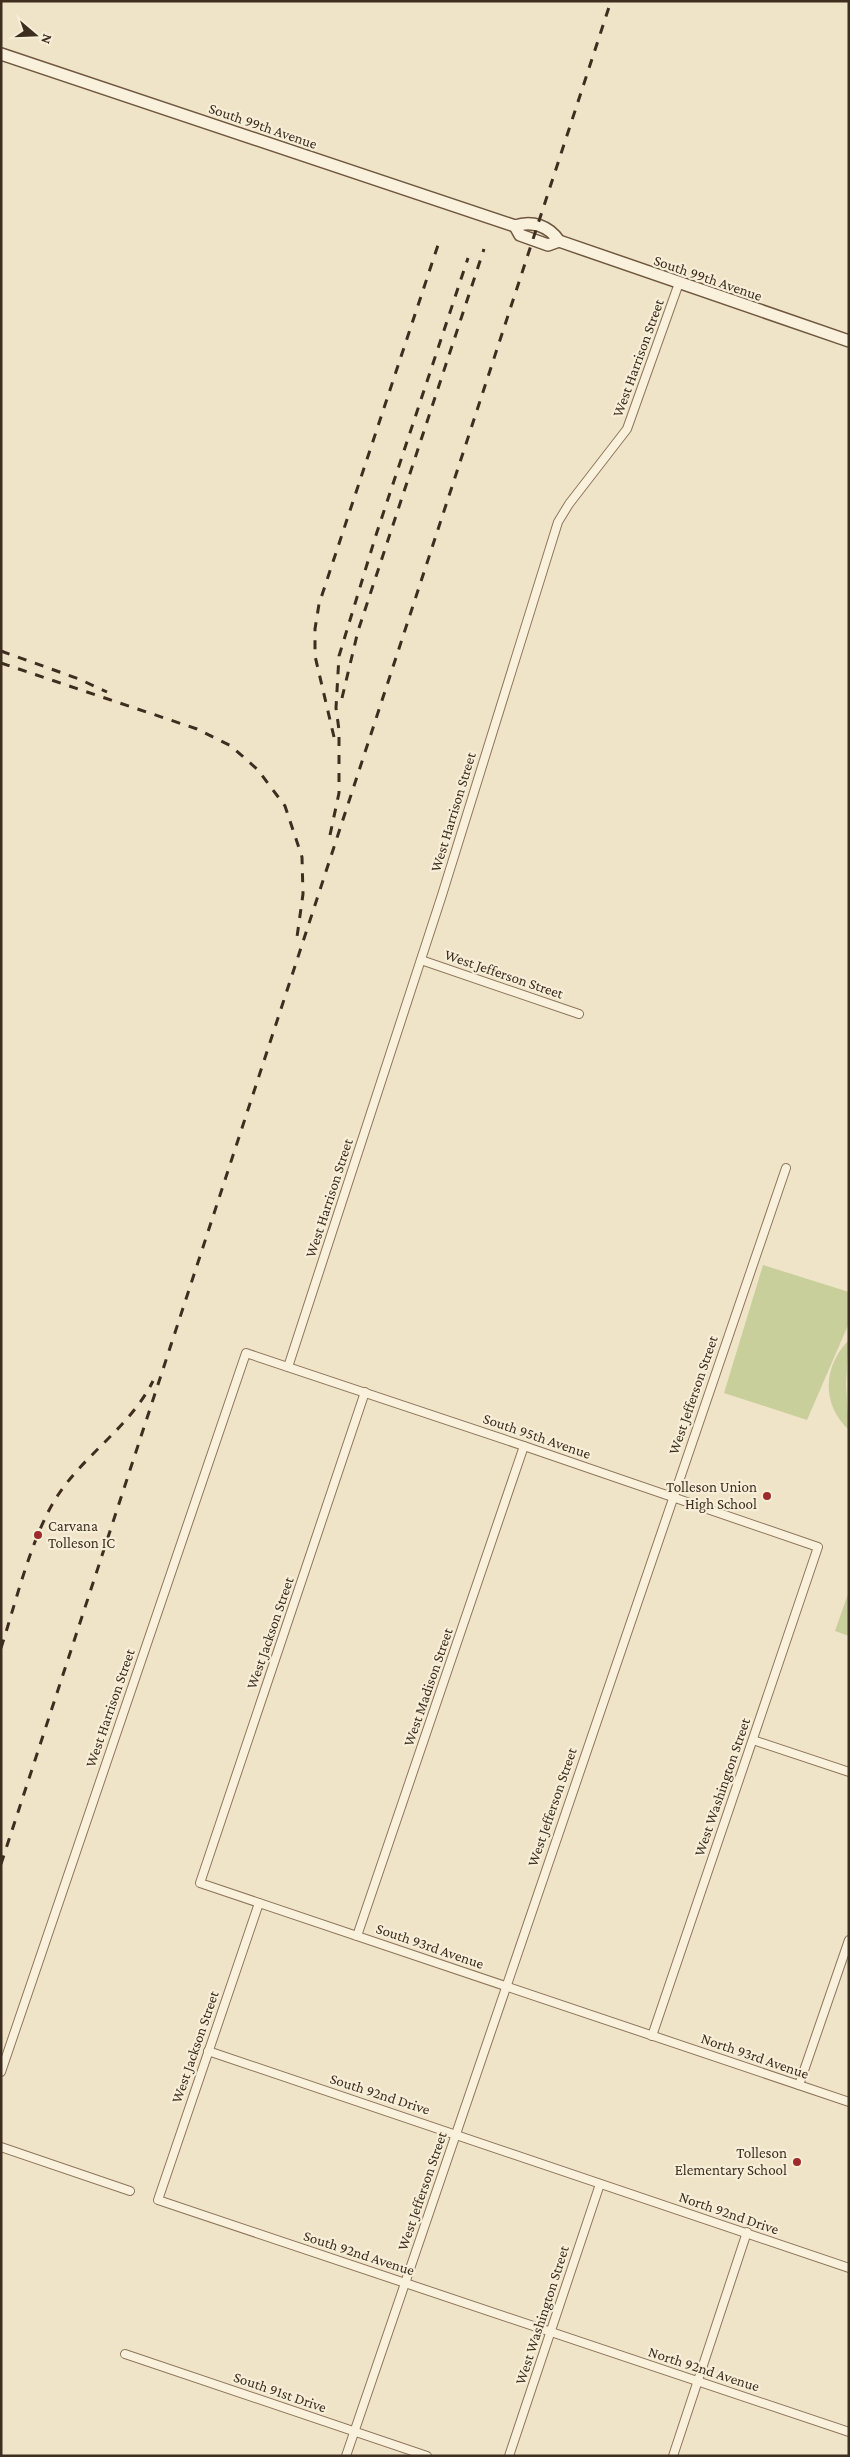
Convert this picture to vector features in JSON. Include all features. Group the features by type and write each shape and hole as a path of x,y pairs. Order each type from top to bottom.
{"main road":[{"name":"South 99th Avenue","path":"1,54 515,226 520,236 548,245 559,241 679,284 849,341"}],"street":[{"name":"West Harrison Street","path":"288,1367 420,960 558,522 569,504 627,429 679,284"},
{"name":"West Jefferson Street","path":"420,960 579,1014"},
{"name":"West Jefferson Street","path":"346,2456 786,1168"},
{"name":"West Harrison Street","path":"1,2072 246,1353"},
{"name":"South 95th Avenue","path":"246,1353 818,1547"},
{"name":"West Jackson Street","path":"200,1883 365,1392"},
{"name":"West Madison Street","path":"357,1936 524,1446"},
{"name":"West Washington Street","path":"652,2036 818,1547"},
{"path":"753,1740 849,1772"},
{"name":"South 93rd Avenue","path":"200,1883 652,2036"},
{"name":"West Jackson Street","path":"158,2200 259,1903"},
{"path":"799,2085 849,1940"},
{"name":"North 93rd Avenue","path":"652,2036 849,2102"},
{"name":"South 92nd Drive","path":"208,2051 600,2184"},
{"path":"1,2147 130,2191"},
{"name":"West Washington Street","path":"509,2456 600,2184"},
{"name":"North 92nd Drive","path":"600,2184 747,2232 849,2268"},
{"name":"South 92nd Avenue","path":"158,2200 551,2332"},
{"path":"673,2456 747,2232"},
{"name":"North 92nd Avenue","path":"551,2332 697,2382 848,2428"},
{"name":"South 91st Drive","path":"125,2354 427,2456"}],"green space":[{"path":"763,1265 849,1292 849,1323 807,1420 724,1393"},
{"path":"849,1340 846,1384 849,1430 840,1420 834,1409 829,1385 834,1361 840,1350"},
{"path":"849,1591 849,1636 835,1631"}],"railway":[{"path":"1,1864 611,1"},
{"path":"334,737 315,656 315,629 319,604 440,239"},
{"path":"342,698 358,631 484,249"},
{"path":"330,835 339,793 339,730 336,708 339,656 376,535 468,258"},
{"path":"1,651 79,679 107,692"},
{"path":"1,663 197,729 231,746 258,770 285,806 302,857 303,894 296,944"},
{"path":"1,1648 32,1548 58,1495 81,1466 132,1412 153,1381"}],"place":[{"name":"Tolleson Union High School","path":"767,1496"},
{"name":"Carvana Tolleson IC","path":"38,1535"},
{"name":"Tolleson Elementary School","path":"797,2162"}]}
